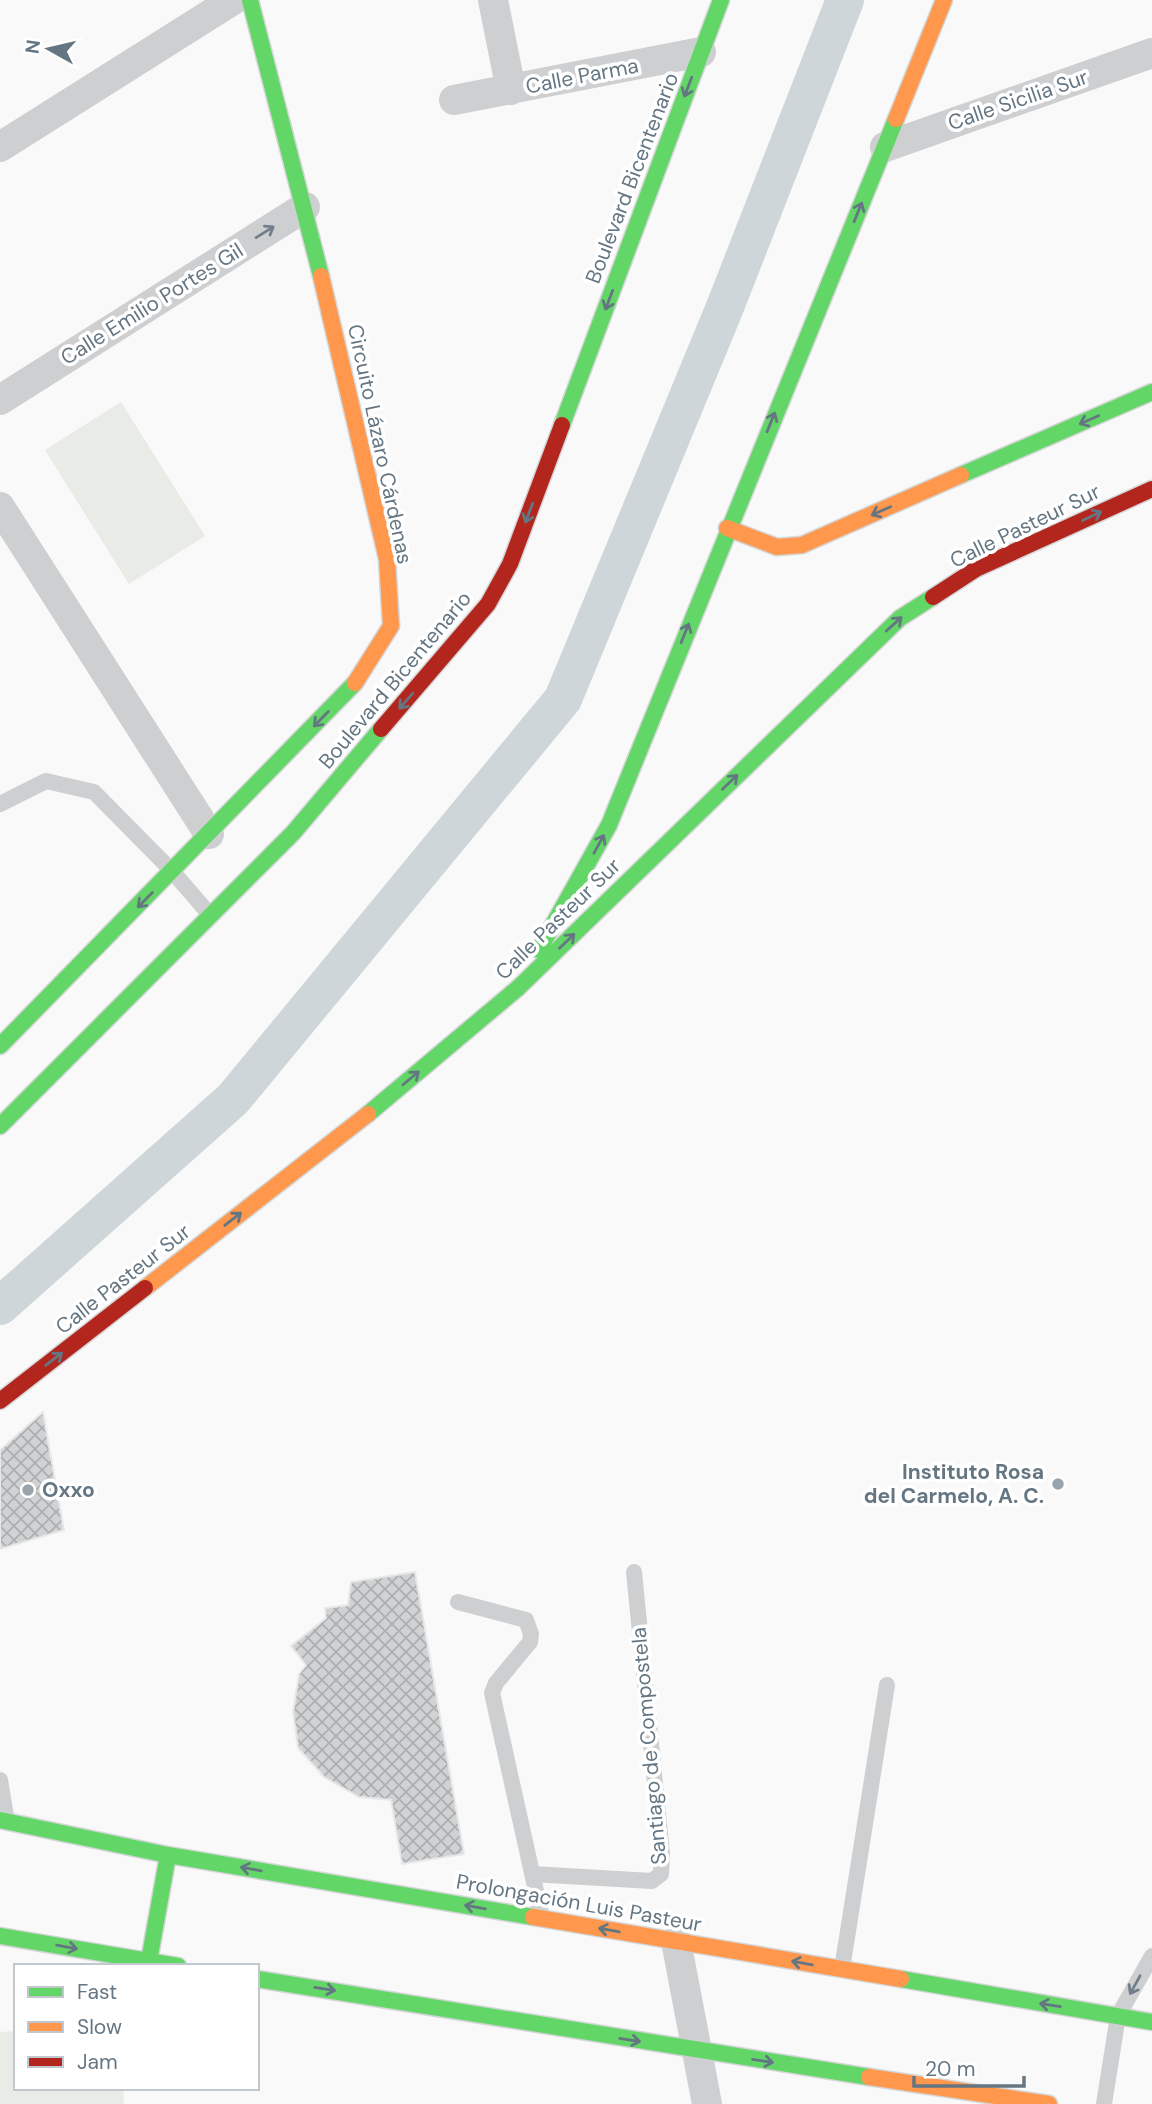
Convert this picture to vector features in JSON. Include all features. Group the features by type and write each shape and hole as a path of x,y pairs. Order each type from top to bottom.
{"main road":[{"name":"Circuito Lázaro Cárdenas","path":"0,1046 363,675 391,626 387,559 305,207 250,0"},
{"name":"Boulevard Bicentenario","path":"0,1126 212,917 293,833 488,604 510,564 721,0"},
{"path":"518,988 609,825 727,528 944,0"},
{"path":"727,528 777,547 802,545 1152,393"},
{"name":"Calle Pasteur Sur","path":"0,1401 371,1112 518,988 900,618 976,569 1152,489"},
{"name":"Prolongación Luis Pasteur","path":"3,1821 168,1855 1152,2022"},
{"path":"149,1961 168,1855"},
{"path":"0,1936 166,1964"},
{"path":"259,1979 695,2051 1049,2104"}],"street":[{"path":"0,147 233,0"},
{"name":"Calle Parma","path":"493,0 511,90 701,52"},
{"name":"Calle Sicilia Sur","path":"885,148 1152,53"},
{"path":"454,100 511,90"},
{"name":"Calle Emilio Portes Gil","path":"0,400 305,207"},
{"path":"0,507 209,834"},
{"path":"676,1941 707,2104"}],"lane":[{"path":"0,804 46,781 94,792 173,872 212,917"},
{"name":"Santiago de Compostela","path":"532,1874 652,1881 661,1874 662,1854 634,1572"},
{"path":"458,1602 526,1620 529,1626 530,1642 496,1683 492,1693 542,1918"},
{"path":"842,1969 887,1685"},
{"path":"0,1780 3,1821"},
{"path":"1104,2104 1118,2016 1152,1956"}],"shaded area":[{"path":"121,402 205,536 129,584 45,450"},
{"path":"14,2031 14,2090 123,2090 124,2104 0,2104 0,2032"}],"building":[{"name":"Oxxo","path":"43,1412 64,1530 0,1549 0,1450"},
{"path":"415,1572 464,1854 402,1864 391,1800 359,1797 324,1777 298,1748 293,1712 299,1674 306,1665 291,1646 326,1618 325,1608 348,1605 351,1582"}],"waterway":[{"path":"0,1306 233,1099 563,699 725,307 845,0"}],"traffic: fast":[{"path":"250,0 321,276"},
{"path":"562,425 721,0"},
{"path":"539,950 609,825 896,119"},
{"path":"961,475 1152,392"},
{"path":"368,1114 518,988 900,618 933,597"},
{"path":"0,1046 355,683"},
{"path":"0,1126 293,833 381,729"},
{"path":"0,1820 168,1855 533,1917"},
{"path":"149,1961 168,1855"},
{"path":"0,1936 166,1964"},
{"path":"259,1979 869,2077"},
{"path":"901,1979 1152,2022"}],"traffic: slow":[{"path":"896,119 944,0"},
{"path":"321,276 387,559 391,626 355,683"},
{"path":"727,528 777,547 802,545 961,475"},
{"path":"145,1288 368,1114"},
{"path":"533,1917 901,1979"},
{"path":"869,2077 1049,2104"}],"traffic: jam":[{"path":"381,729 488,604 510,564 562,425"},
{"path":"933,597 976,569 1152,489"},
{"path":"0,1401 145,1288"}],"place":[{"name":"Instituto Rosa del Carmelo, A. C.","path":"1058,1484"},
{"name":"Oxxo","path":"28,1490"}]}
